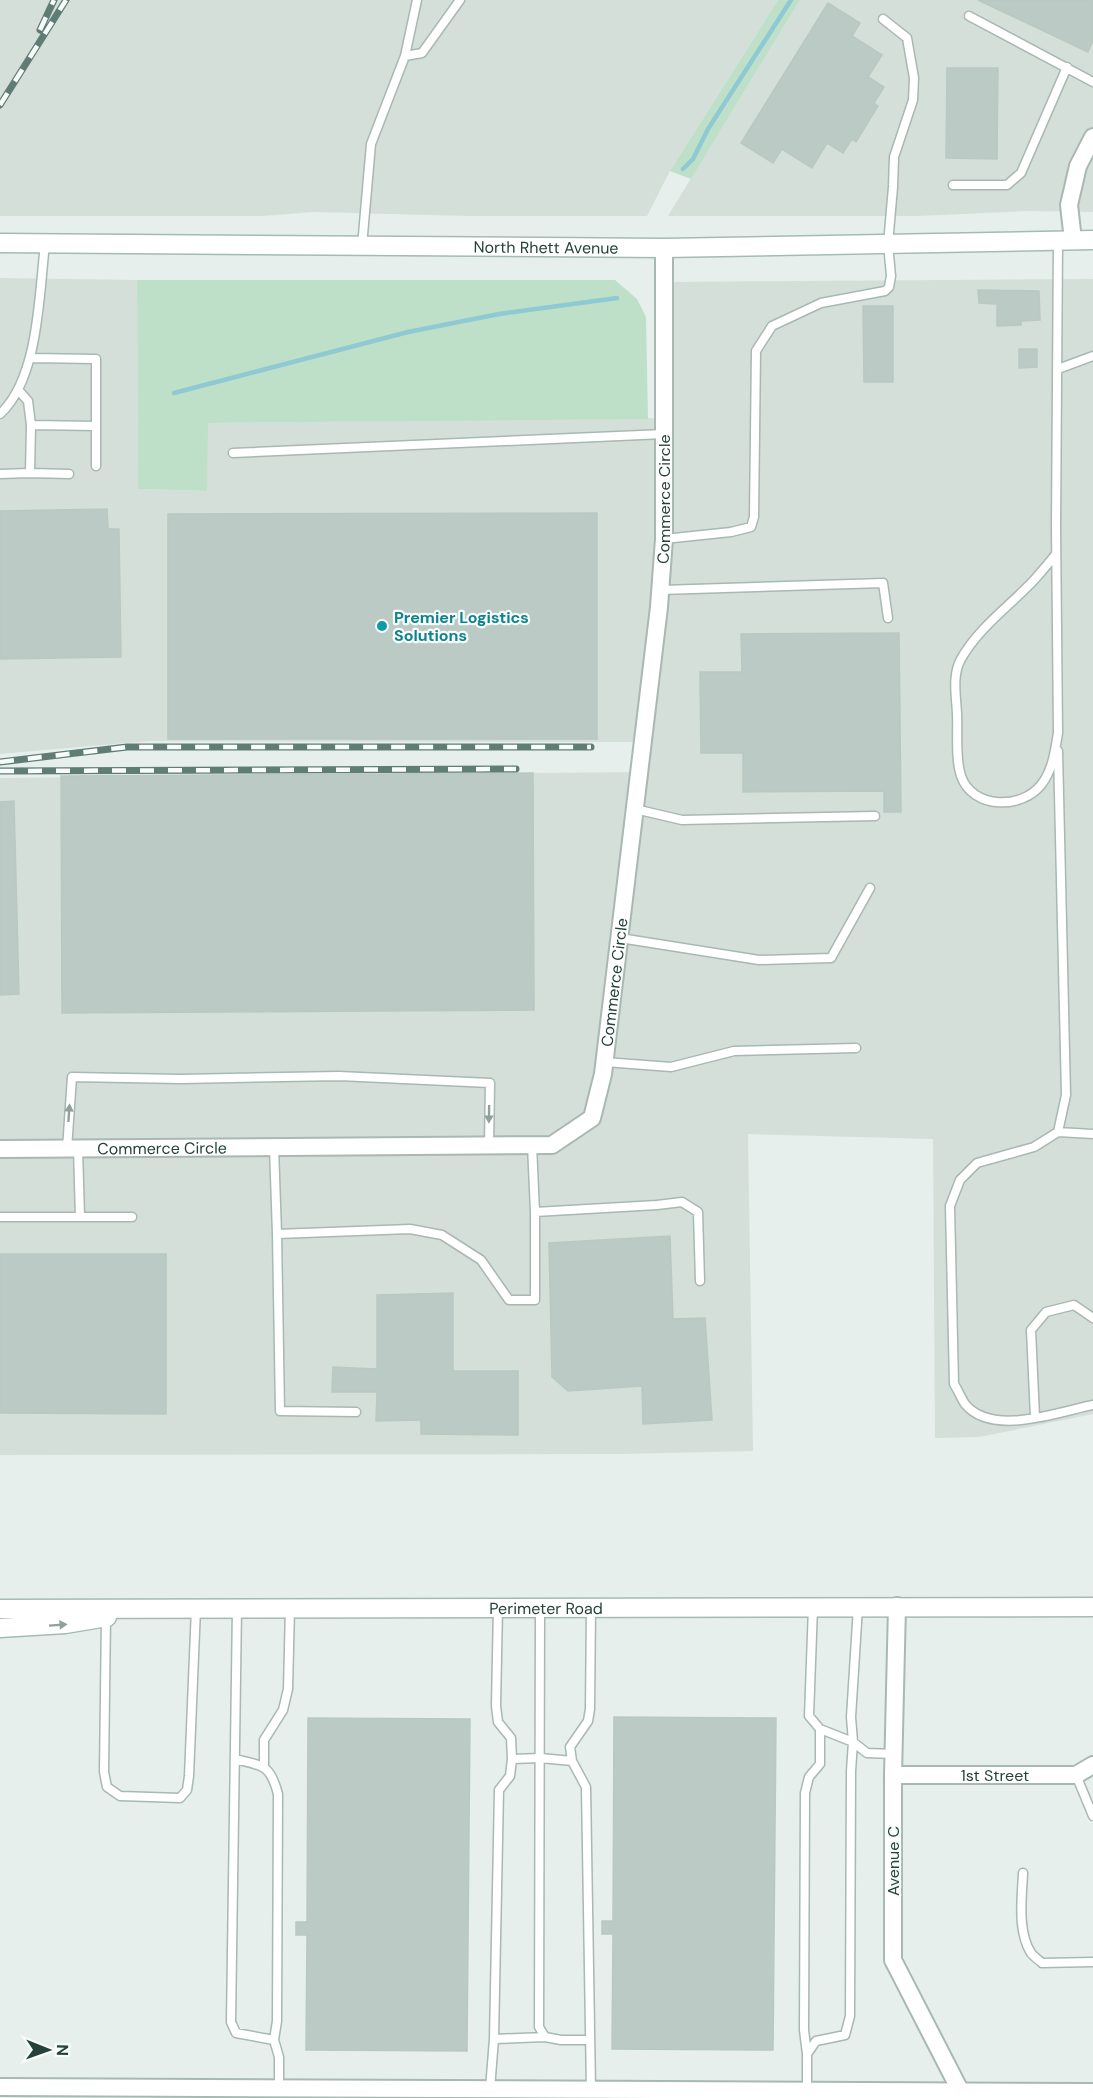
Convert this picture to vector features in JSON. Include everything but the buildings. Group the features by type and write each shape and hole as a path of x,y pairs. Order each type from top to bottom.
{"street":[{"path":"1065,240 1069,205 1078,166 1093,136"},
{"name":"North Rhett Avenue","path":"0,243 664,248 1093,240"},
{"name":"Commerce Circle","path":"0,1149 552,1145 592,1118 605,1062 661,590 664,538 664,248"},
{"name":"Avenue C","path":"897,1606 893,1775 893,1960 962,2095"},
{"name":"Perimeter Road","path":"106,1613 153,1608 1093,1607"},
{"path":"0,1608 106,1613"},
{"path":"0,1628 65,1624 106,1613"},
{"path":"1076,1775 1093,1765"},
{"name":"1st Street","path":"893,1775 1076,1775"},
{"path":"0,2087 807,2091 962,2095 1093,2091"}],"lane":[{"path":"362,246 371,144 405,56 417,0"},
{"path":"405,56 422,53 460,0"},
{"path":"969,16 1093,82"},
{"path":"664,538 731,532 751,527 754,517 756,351 772,326 821,303 885,291 889,287 891,276 888,244 894,157 912,100 915,78 907,38 883,19"},
{"path":"953,185 1007,184 1021,173 1066,67"},
{"path":"1058,1132 1066,1095 1056,554 1058,369 1065,240"},
{"path":"0,414 19,391 31,358 45,244"},
{"path":"1058,369 1093,356"},
{"path":"31,358 96,359 96,466"},
{"path":"19,391 28,401 31,425 30,474"},
{"path":"31,425 96,426"},
{"path":"233,453 664,434"},
{"path":"0,474 69,474"},
{"path":"1056,554 1035,579 974,640 960,660 956,674 958,756 962,777 971,790 988,801 1006,803 1027,797 1042,784 1053,760 1058,733"},
{"path":"661,590 883,583 888,618"},
{"path":"635,809 682,820 875,816"},
{"path":"620,938 759,960 831,958 870,888"},
{"path":"605,1062 671,1067 734,1051 856,1048"},
{"path":"80,1216 72,1149 72,1077 181,1079 339,1076 490,1083 489,1146"},
{"path":"1092,1404 1011,1422 984,1418 966,1405 954,1384 950,1206 960,1180 977,1163 1034,1147 1058,1132 1093,1134"},
{"path":"278,1233 410,1229 442,1236 481,1260 510,1300 535,1300 532,1145"},
{"path":"274,1147 278,1233 280,1411 356,1412"},
{"path":"535,1212 682,1202 698,1212 700,1281"},
{"path":"0,1217 132,1216"},
{"path":"1035,1417 1030,1330 1046,1312 1074,1305 1093,1318"},
{"path":"813,1606 808,1716 820,1730 853,1742 867,1753 894,1754"},
{"path":"807,2054 816,2041 845,2035 850,2016 853,1742 851,1717 858,1606"},
{"path":"490,2089 494,2039 499,1790 510,1776 512,1759 511,1738 498,1722 496,1706 498,1607"},
{"path":"540,1607 539,2027 545,2037"},
{"path":"591,1607 590,1708 588,1721 570,1748 572,1761 586,1787 591,2090"},
{"path":"106,1613 104,1772 107,1787 120,1796 180,1798 187,1790 189,1776 196,1608"},
{"path":"237,1608 231,2022 236,2033 274,2040"},
{"path":"264,1766 264,1740 283,1710 288,1689 290,1608"},
{"path":"807,2091 807,2054 804,2030 805,1793 809,1777 820,1764 820,1730"},
{"path":"512,1759 541,1758 572,1761"},
{"path":"235,1759 264,1766 274,1778 278,1794 277,2021 274,2040 279,2057 279,2088"},
{"path":"1076,1775 1093,1816"},
{"path":"1023,1873 1024,1936 1032,1954 1042,1963 1093,1962"},
{"path":"494,2039 545,2037 561,2040 589,2040"}],"shaded area":[{"path":"0,0 778,0 670,171 647,216 469,216 313,212 263,216 0,216"},
{"path":"800,0 1093,0 1093,212 1027,211 918,216 668,216"},
{"path":"0,278 137,280 138,489 206,491 207,423 664,418 664,282 1093,279 1093,1414 979,1437 935,1438 933,1139 748,1134 753,1451 620,1454 0,1455 0,778 639,772 643,742 149,741 0,754"}],"green space":[{"path":"778,0 800,0 691,179 670,171"},
{"path":"137,280 615,280 637,299 646,317 648,419 208,423 207,491 138,489"}],"waterway":[{"path":"683,169 693,159 708,129 791,0"},
{"path":"174,393 408,332 499,314 617,298"}],"railway":[{"path":"40,30 54,0"},
{"path":"0,105 66,0"},
{"path":"0,762 127,747 591,747"},
{"path":"0,771 516,769"}],"place":[{"name":"Premier Logistics Solutions","path":"382,626"}]}
